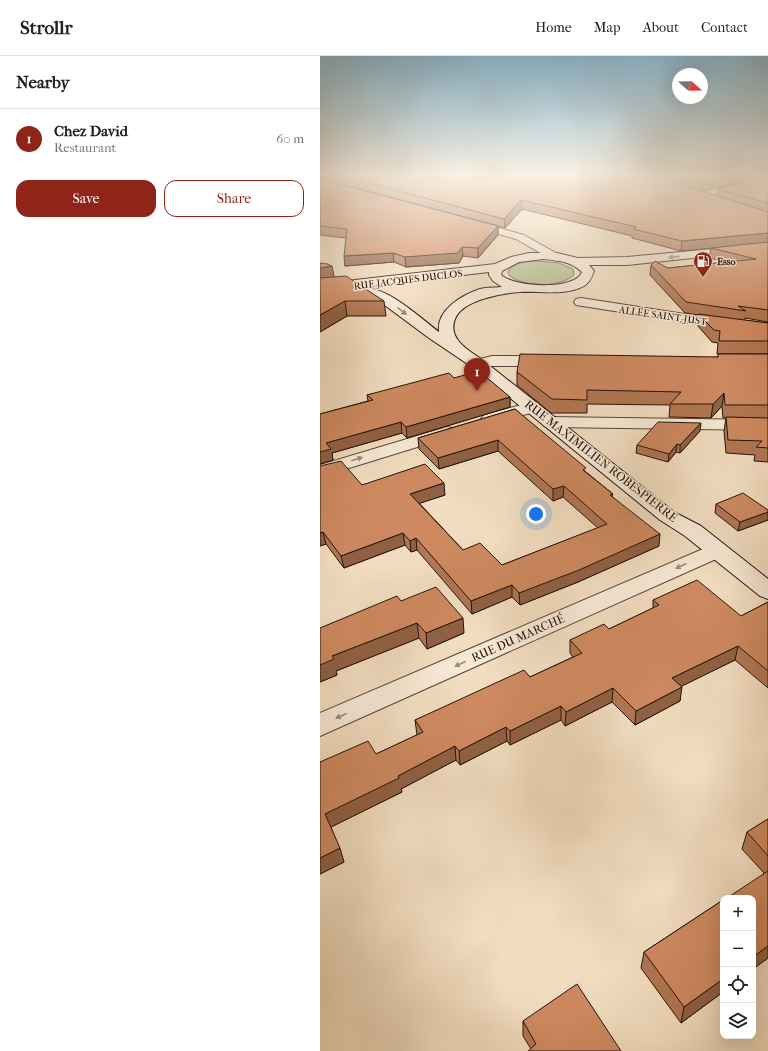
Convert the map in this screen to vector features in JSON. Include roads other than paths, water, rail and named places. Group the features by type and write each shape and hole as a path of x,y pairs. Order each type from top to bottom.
{"street":[{"path":"459,220 511,234 530,242 557,257"},
{"path":"453,346 446,327 448,320 459,307 491,289 498,275 514,259 527,250 530,242"},
{"path":"514,259 535,256 557,257 578,262 627,261 768,246"},
{"path":"588,274 768,257"},
{"path":"473,298 522,288 536,289 566,287 577,284 585,279 588,274 586,267 578,262"},
{"path":"498,275 522,288"},
{"name":"RUE JACQUES DUCLOS","path":"320,288 498,275"},
{"name":"RUE JACQUES DUCLOS","path":"320,296 369,292 462,278 498,275"},
{"name":"RUE MAXIMILIEN ROBESPIERRE","path":"369,292 380,295 434,335 453,346 478,364 667,516 693,532 768,591"},
{"name":"ALLÉE SAINT-JUST","path":"581,302 768,331"},
{"path":"478,364 492,361 521,360 567,361"},
{"path":"320,471 532,407"},
{"path":"550,422 768,425"},
{"name":"RUE DU MARCHÉ","path":"320,725 717,550"}],"place":[{"name":"Esso","path":"703,278"},
{"name":"Chez David","path":"477,391"}]}
